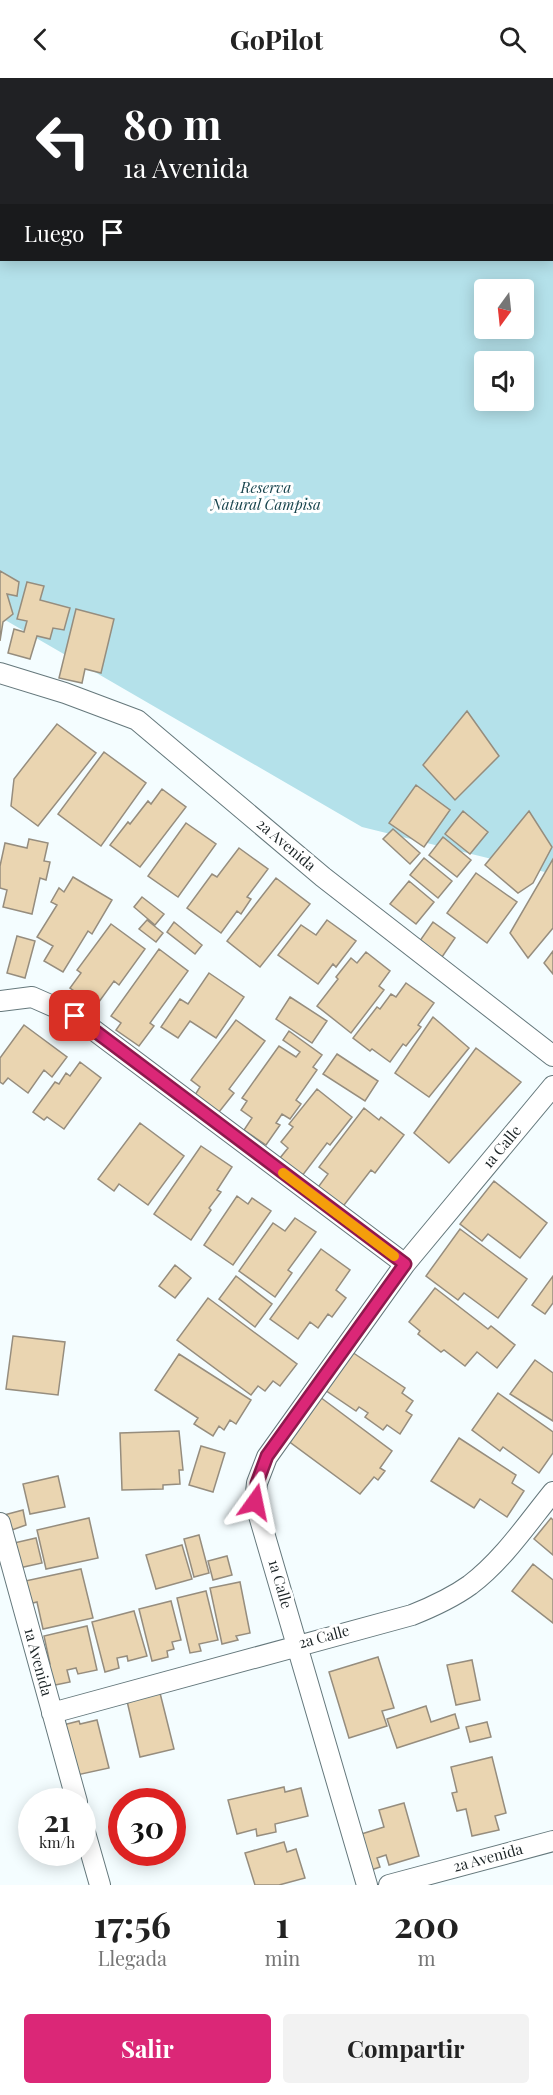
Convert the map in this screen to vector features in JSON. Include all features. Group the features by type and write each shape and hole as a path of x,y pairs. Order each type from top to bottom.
{"street":[{"name":"2a Avenida","path":"0,673 64,693 137,720 323,877 553,1056"},
{"path":"0,1001 32,997 75,1016 405,1264"},
{"name":"1a Calle","path":"367,1885 255,1502 257,1483 267,1456 405,1264 553,1086"},
{"name":"2a Calle","path":"52,1713 297,1644 412,1615 441,1603 469,1586 504,1553 553,1492"},
{"name":"1a Avenida","path":"0,1523 73,1788"},
{"name":"2a Avenida","path":"389,1885 553,1841"},
{"path":"95,1866 100,1885"}],"green space":[{"name":"Reserva Natural Campisa","path":"0,261 553,261 553,874 362,827 0,617"}],"building":[{"path":"0,571 19,582 17,596 7,594 13,614 3,622 0,641"},
{"path":"27,582 44,586 40,600 70,608 64,630 53,628 50,639 37,636 30,659 8,653 14,629 24,632 27,621 17,619"},
{"path":"76,609 114,619 101,673 85,669 82,683 59,678"},
{"path":"467,711 499,756 455,800 423,765"},
{"path":"57,724 96,753 38,826 11,806 14,779"},
{"path":"104,752 146,783 101,846 58,814"},
{"path":"416,785 450,810 424,847 389,823"},
{"path":"162,789 186,807 140,867 110,845 128,822 130,824 148,801 151,804"},
{"path":"463,811 488,832 470,854 445,834"},
{"path":"529,811 552,847 533,883 518,893 485,865"},
{"path":"186,823 216,844 178,897 148,876"},
{"path":"393,829 420,853 410,864 383,839"},
{"path":"443,837 471,860 457,877 429,855"},
{"path":"29,839 48,843 44,861 50,862 46,880 40,878 32,914 3,907 7,890 0,888 0,866 5,843 27,848"},
{"path":"239,848 268,869 247,897 251,899 241,914 237,911 221,933 187,908 212,874 217,877"},
{"path":"424,858 452,881 438,898 410,875"},
{"path":"553,859 553,928 528,958 510,933"},
{"path":"476,873 517,902 487,943 447,913"},
{"path":"73,877 112,900 92,934 88,931 63,972 44,961 53,946 37,937 57,905 51,902 59,888 64,892"},
{"path":"276,878 310,904 260,967 227,941"},
{"path":"409,881 434,902 416,924 390,904"},
{"path":"142,897 164,914 155,925 134,907"},
{"path":"147,920 163,933 156,942 139,929"},
{"path":"327,920 356,941 336,967 333,964 318,984 278,955 301,925 316,935"},
{"path":"174,922 202,945 195,954 167,932"},
{"path":"433,922 455,938 440,960 417,945"},
{"path":"111,924 145,949 119,985 114,981 96,1006 70,988 81,973 77,970"},
{"path":"17,936 35,941 25,978 7,973"},
{"path":"159,949 188,971 150,1023 154,1026 139,1046 116,1030 121,1023 111,1016"},
{"path":"553,951 553,974 544,963"},
{"path":"366,952 390,971 379,986 384,990 351,1033 317,1006 351,958 357,963"},
{"path":"209,973 244,997 216,1038 190,1021 178,1038 161,1027 180,999 188,1004"},
{"path":"406,983 434,1003 418,1025 421,1027 406,1046 403,1044 390,1062 353,1038 377,1007 380,1009 391,994 396,997"},
{"path":"290,997 327,1021 312,1043 276,1019"},
{"path":"433,1017 469,1048 429,1097 395,1073"},
{"path":"236,1020 265,1041 229,1089 234,1093 219,1112 195,1095 200,1087 191,1080"},
{"path":"24,1025 67,1057 52,1077 44,1070 28,1093 8,1078 3,1084 0,1082 0,1058"},
{"path":"289,1031 322,1055 313,1067 317,1070 296,1100 301,1104 290,1119 282,1114 276,1123 280,1125 266,1145 244,1130 252,1118 241,1110 247,1101 242,1098 279,1046 296,1057 300,1052 283,1040"},
{"path":"476,1048 521,1082 449,1163 414,1133"},
{"path":"337,1054 378,1081 365,1101 323,1074"},
{"path":"80,1062 101,1078 64,1129 47,1117 44,1120 33,1112 55,1082 59,1084 66,1073 70,1076"},
{"path":"317,1089 352,1117 330,1145 327,1143 302,1176 280,1158 288,1148 281,1142 293,1127 289,1124"},
{"path":"364,1108 379,1120 381,1117 404,1135 375,1173 371,1170 341,1209 316,1190 328,1174 319,1167"},
{"path":"140,1123 184,1156 148,1205 119,1184 114,1191 98,1179"},
{"path":"201,1146 232,1167 217,1190 221,1192 209,1208 211,1210 191,1240 154,1214"},
{"path":"494,1181 547,1223 520,1258 488,1234 482,1241 460,1224"},
{"path":"237,1196 248,1204 252,1198 271,1211 233,1265 204,1245"},
{"path":"295,1218 316,1232 288,1270 292,1273 275,1297 239,1271 273,1223 285,1231"},
{"path":"460,1229 527,1279 498,1318 464,1293 458,1300 426,1276"},
{"path":"321,1249 350,1270 336,1290 346,1298 332,1317 328,1314 318,1328 310,1322 298,1339 270,1319"},
{"path":"175,1265 191,1278 175,1298 159,1286"},
{"path":"236,1276 272,1304 255,1327 219,1299"},
{"path":"553,1276 553,1303 545,1314 532,1305"},
{"path":"435,1288 488,1329 491,1326 515,1345 497,1368 477,1352 465,1366 444,1350 441,1352 418,1334 420,1331 409,1322"},
{"path":"208,1298 297,1364 280,1386 273,1381 265,1391 258,1386 251,1395 177,1340"},
{"path":"13,1336 65,1342 58,1395 6,1389"},
{"path":"352,1352 405,1388 402,1393 413,1401 406,1411 412,1415 400,1434 387,1425 383,1430 365,1417 368,1413 359,1407 356,1411 325,1390"},
{"path":"179,1354 251,1400 236,1424 230,1420 224,1430 219,1426 213,1436 194,1424 198,1418 155,1390"},
{"path":"535,1360 553,1373 553,1421 510,1394"},
{"path":"498,1393 553,1432 553,1453 539,1473 503,1447 500,1451 472,1430"},
{"path":"320,1397 392,1451 380,1468 385,1471 378,1480 374,1477 360,1494 287,1440"},
{"path":"179,1431 183,1470 179,1470 180,1484 163,1485 163,1489 122,1490 120,1433"},
{"path":"459,1438 516,1475 512,1483 524,1491 507,1517 480,1499 474,1508 431,1481"},
{"path":"201,1446 225,1453 213,1492 189,1485"},
{"path":"58,1476 65,1507 30,1514 23,1484"},
{"path":"23,1510 26,1525 9,1531 4,1515"},
{"path":"89,1518 98,1558 46,1569 37,1530"},
{"path":"551,1518 553,1520 553,1555 534,1539"},
{"path":"199,1535 209,1573 194,1577 184,1539"},
{"path":"36,1538 42,1563 19,1568 14,1543"},
{"path":"182,1545 192,1579 156,1589 146,1555"},
{"path":"227,1556 232,1575 213,1580 208,1561"},
{"path":"533,1564 553,1580 553,1623 512,1591"},
{"path":"81,1569 93,1618 43,1629 37,1602 21,1606 16,1583"},
{"path":"240,1582 250,1633 236,1636 238,1640 222,1644 210,1588"},
{"path":"206,1591 218,1640 199,1644 201,1651 190,1653 177,1598"},
{"path":"171,1601 181,1640 172,1642 174,1649 167,1651 168,1657 152,1661 139,1609"},
{"path":"134,1611 147,1656 128,1661 127,1656 117,1658 119,1668 105,1672 92,1622"},
{"path":"87,1626 97,1670 78,1674 76,1668 67,1670 70,1682 50,1686 45,1665 50,1664 44,1636"},
{"path":"378,1657 394,1708 382,1711 387,1726 349,1738 329,1672"},
{"path":"472,1660 480,1700 456,1705 447,1665"},
{"path":"160,1693 174,1749 140,1757 127,1701"},
{"path":"426,1706 431,1722 455,1714 459,1728 397,1748 387,1719"},
{"path":"97,1720 109,1768 77,1775 59,1726 79,1721 80,1724"},
{"path":"487,1722 491,1737 470,1742 466,1727"},
{"path":"492,1757 506,1813 495,1816 499,1830 472,1836 466,1809 457,1811 452,1793 457,1792 451,1767"},
{"path":"284,1787 285,1792 301,1788 308,1816 275,1824 276,1832 257,1836 256,1829 237,1834 228,1800"},
{"path":"404,1803 419,1856 389,1865 386,1855 377,1858 380,1867 371,1870 355,1836 384,1827 379,1810"},
{"path":"284,1842 287,1852 296,1849 305,1878 279,1885 255,1885 245,1853"}],"slow traffic":[{"path":"283,1173 394,1256"}],"route":[{"path":"75,1016 405,1264 267,1456 257,1483 255,1502"}]}
